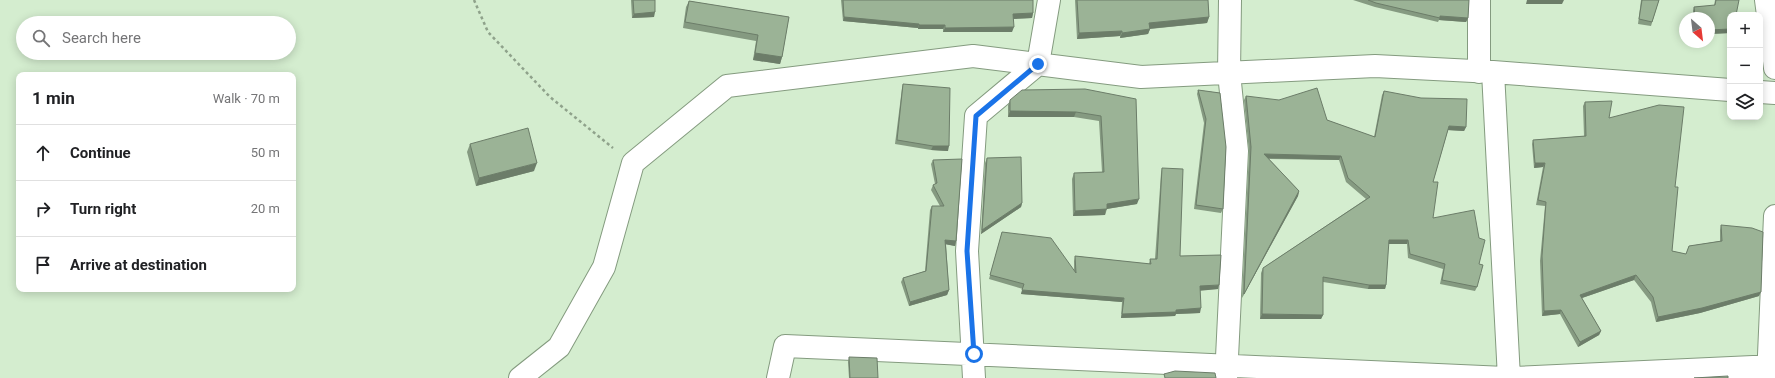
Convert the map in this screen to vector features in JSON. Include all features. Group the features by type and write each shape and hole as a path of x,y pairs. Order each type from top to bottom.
{"street":[{"path":"974,378 974,354 967,251 976,116 1038,64 1049,0"},
{"path":"1226,371 1237,151 1229,73 1230,0"},
{"path":"1479,0 1486,72 1509,378"},
{"path":"1766,0 1775,68"},
{"path":"520,378 559,347 604,267 633,163 727,86 973,56 1141,76 1375,66 1486,72 1727,90"},
{"path":"1763,92 1775,93"},
{"path":"1514,378 1771,370 1775,216"},
{"path":"778,378 785,346 974,354 1226,371 1505,378"}],"path":[{"path":"474,0 488,32 550,97 633,163"}],"building":[{"path":"633,0 655,0 655,12 634,14"},
{"path":"843,0 1033,0 1033,13 1013,14 1014,27 945,28 945,25 919,25 844,17"},
{"path":"1077,0 1208,0 1209,17 1149,23 1150,29 1122,33 1122,31 1079,33"},
{"path":"1368,0 1469,0 1468,18 1440,16 1440,18"},
{"path":"1642,0 1659,0 1652,22 1639,19"},
{"path":"1716,0 1739,0 1737,12 1727,12 1727,29 1715,30 1715,12 1694,12 1694,7 1715,5"},
{"path":"689,1 789,17 782,57 755,53 758,35 685,22"},
{"path":"903,84 950,88 949,146 933,146 897,140"},
{"path":"1317,88 1327,120 1375,137 1384,91 1421,98 1467,99 1466,127 1449,126 1433,182 1438,182 1433,218 1474,210 1479,238 1485,240 1479,264 1483,265 1477,287 1442,280 1445,264 1410,254 1408,240 1389,240 1386,285 1369,285 1323,277 1323,315 1262,314 1263,268 1370,197 1348,178 1341,156 1264,154 1299,191 1244,294 1251,147 1246,96 1279,100"},
{"path":"1085,89 1136,99 1139,199 1107,204 1107,209 1075,211 1074,173 1104,172 1101,116 1076,112 1010,111 1010,100 1022,90"},
{"path":"1198,90 1220,93 1226,147 1223,209 1196,205 1206,119"},
{"path":"1612,101 1609,118 1659,105 1684,107 1675,187 1678,187 1672,251 1686,254 1689,246 1722,241 1721,225 1752,228 1763,232 1761,292 1702,308 1658,317 1653,297 1636,275 1580,295 1601,331 1580,342 1561,310 1544,311 1542,256 1546,202 1538,200 1545,163 1535,163 1533,140 1586,136 1585,102"},
{"path":"528,128 537,163 479,178 470,144"},
{"path":"1021,157 1022,203 982,230 987,158"},
{"path":"962,159 956,241 945,240 949,290 910,302 903,278 926,271 932,206 944,206 933,185 937,183 933,160"},
{"path":"1162,168 1183,169 1180,256 1221,255 1219,285 1200,286 1201,308 1176,310 1176,312 1122,314 1124,298 1022,290 1024,284 990,275 1002,232 1051,238 1076,273 1075,256 1151,264 1150,259 1157,259"},
{"path":"849,357 877,358 878,378 850,378"},
{"path":"1175,371 1215,373 1216,378 1165,378 1164,374"},
{"path":"1728,376 1728,378 1694,378"}],"route":[{"path":"974,354 967,251 976,116 1038,64"}]}
